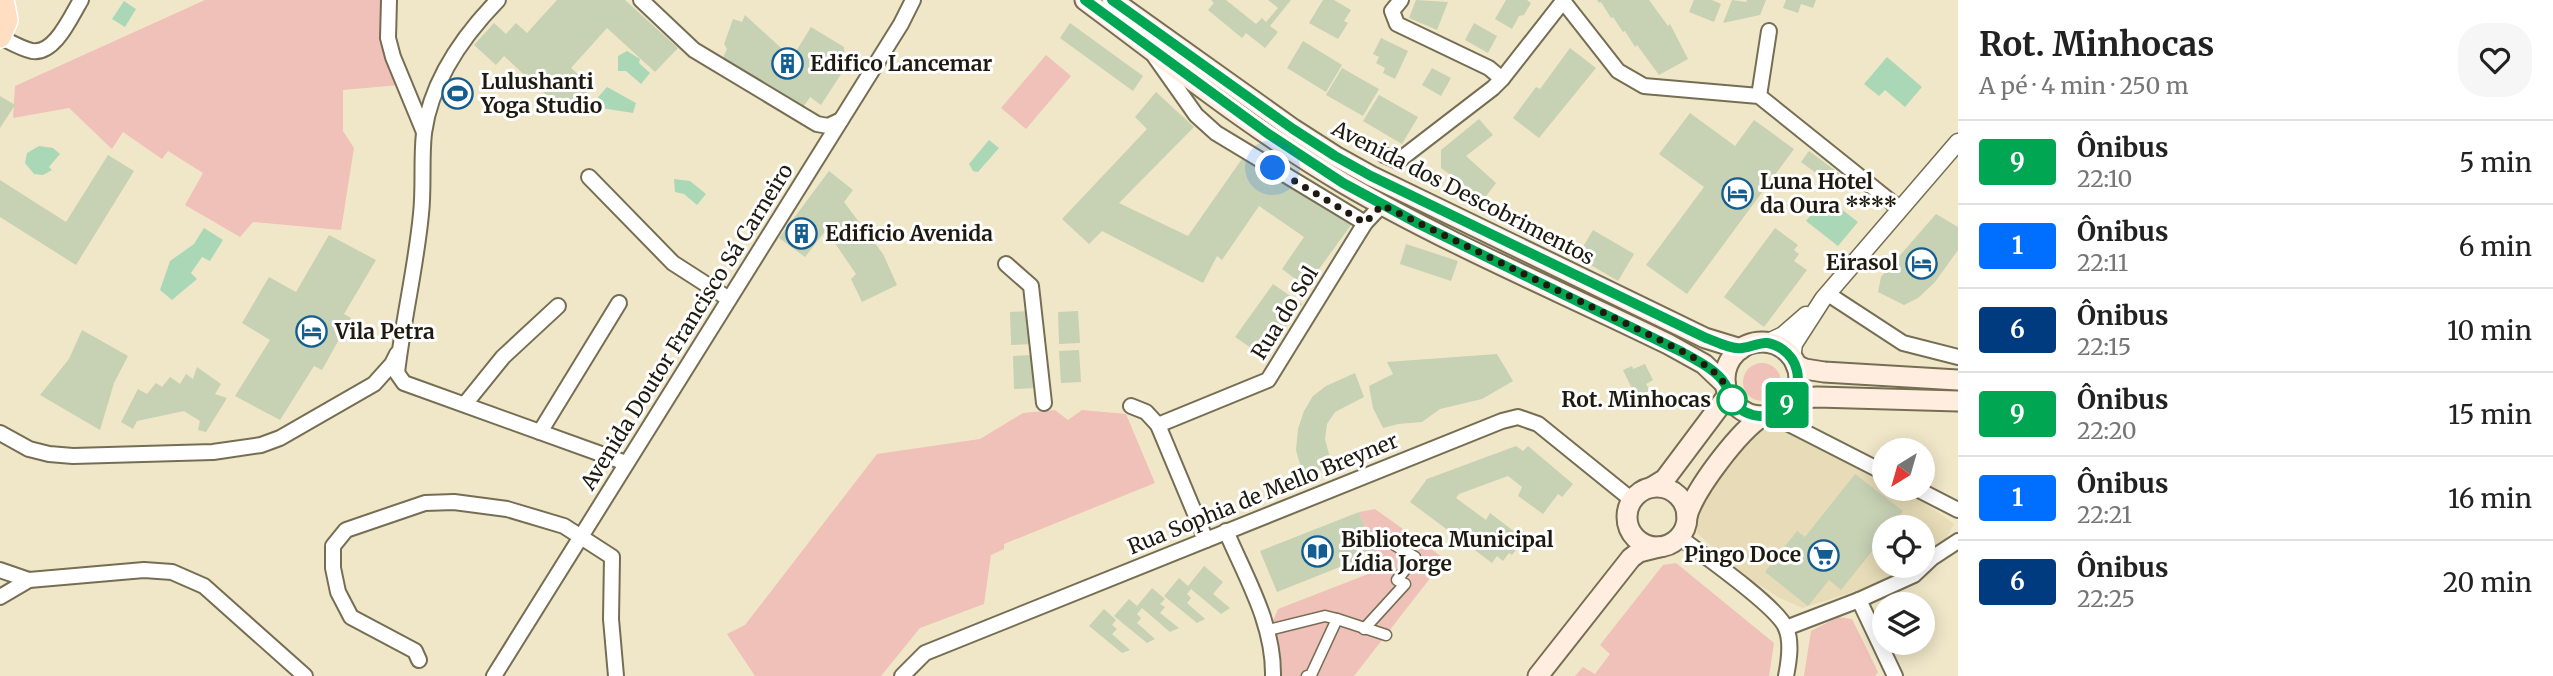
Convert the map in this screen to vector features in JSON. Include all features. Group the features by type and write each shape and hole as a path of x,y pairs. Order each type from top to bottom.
{"main road":[{"path":"0,37 7,20 3,0"},
{"name":"Avenida dos Descobrimentos","path":"1084,0 1298,155 1382,205 1668,344 1704,365 1727,390"},
{"name":"Avenida dos Descobrimentos","path":"1112,0 1293,129 1371,176 1706,338 1741,349"},
{"path":"1526,676 1623,552 1628,527 1627,514 1632,500 1640,492 1665,479 1727,390 1728,364 1741,349 1766,343 1776,345 1805,369 1824,372 1958,380"},
{"path":"1727,390 1742,411 1776,411 1798,385 1794,362"},
{"path":"1538,676 1631,558 1639,552 1671,542 1686,524 1692,500 1753,422 1803,398 1958,401"},
{"path":"1652,487 1673,492 1680,499 1687,516"},
{"path":"1628,527 1641,542 1650,546 1671,542"}],"street":[{"path":"0,37 30,51 41,51 51,45 58,36 80,0"},
{"path":"389,0 388,38 393,57 424,132"},
{"path":"498,0 477,22 437,83 424,132 422,213 397,373 404,383 626,463"},
{"path":"641,0 694,50 817,124 828,127 841,120"},
{"name":"Avenida Doutor Francisco Sá Carneiro","path":"495,676 901,24 913,0"},
{"path":"1401,0 1392,11 1397,24 1489,68 1502,79"},
{"path":"1384,155 1398,161 1502,79 1564,0 1618,71 1644,86 1759,96 1899,209"},
{"path":"1759,96 1769,31"},
{"path":"1147,46 1196,115 1216,132 1365,223"},
{"path":"1794,362 1794,344 1826,297 1958,142"},
{"path":"589,177 673,263 729,299"},
{"name":"Rua do Sol","path":"1158,425 1268,380 1365,223 1382,205"},
{"path":"1006,264 1031,286 1044,403"},
{"path":"1766,343 1783,335 1826,297"},
{"path":"1826,297 1903,343 1958,357"},
{"path":"540,432 619,303"},
{"path":"465,404 503,357 558,306"},
{"path":"0,433 29,449 73,456 213,452 261,445 280,438 374,384 392,365 400,349"},
{"path":"1131,406 1146,412 1158,425 1206,540"},
{"path":"1776,411 1787,424 1872,466"},
{"name":"Rua Sophia de Mello Breyner","path":"910,673 925,653 1481,429 1518,417 1538,424 1632,500"},
{"path":"1936,499 1958,510"},
{"path":"419,660 415,651 351,617 338,592 332,568 333,546 346,530 425,503 454,502 507,509 564,526 612,557 611,619 616,676"},
{"path":"1226,531 1269,630 1274,657 1273,676"},
{"path":"1364,629 1405,584 1397,580 1415,557 1381,537"},
{"path":"1786,628 1914,575 1931,558 1958,541"},
{"path":"1671,542 1774,610 1786,628 1790,654 1786,676"},
{"path":"0,570 29,580 144,570 172,572 204,586 304,676"},
{"path":"0,597 29,580"},
{"path":"1859,600 1895,676"},
{"path":"1269,630 1325,616 1386,635"},
{"path":"1307,676 1311,675 1337,620"}],"shaded area":[{"path":"205,0 385,0 399,85 343,90 343,131 354,148 341,230 253,222 240,237 185,205 203,173 168,151 162,159 123,132 112,149 69,108 13,118 15,86"},
{"path":"124,1 136,9 125,27 112,19"},
{"path":"627,51 640,59 639,63 650,73 641,84 626,71 618,71 618,56"},
{"path":"1046,55 1071,76 1026,129 1001,108"},
{"path":"1887,57 1922,87 1905,107 1885,90 1879,96 1864,84"},
{"path":"607,87 636,103 633,113 595,107 593,103"},
{"path":"989,140 999,148 978,172 973,171 969,164"},
{"path":"39,146 53,148 60,154 49,167 52,170 43,175 34,174 25,163 27,153"},
{"path":"674,179 690,181 706,194 697,205 684,194 675,192"},
{"path":"1822,202 1831,209 1835,204 1858,222 1838,246 1806,221"},
{"path":"204,228 223,240 210,261 202,257 191,273 197,279 172,300 160,290 170,261 194,244"},
{"path":"1762,363 1775,369 1781,382 1775,395 1762,401 1749,395 1743,382 1749,369"},
{"path":"1055,410 1068,420 1082,410 1126,414 1155,483 1004,544 1004,549 991,555 984,604 920,628 881,676 755,676 727,634 745,625 877,454 980,439 1023,413"},
{"path":"1776,426 1872,476 1872,501 1920,501 1954,524 1945,540 1935,547 1935,515 1872,515 1872,578 1888,578 1872,586 1802,608 1778,597 1741,573 1697,533 1697,506 1759,431"},
{"path":"1375,509 1445,559 1354,676 1272,676 1269,630 1278,609 1381,569 1359,512"},
{"path":"1676,563 1774,643 1769,676 1575,676 1583,667 1595,674 1610,654 1600,645 1663,565"},
{"path":"1838,617 1852,619 1878,672 1875,676 1804,676 1811,631"}],"building":[{"path":"557,0 625,0 678,48 655,72 607,28 571,68 592,87 567,114 504,56 496,65 474,45 494,23 506,34 516,23 527,33"},
{"path":"1211,0 1226,0 1256,24 1262,18 1266,22 1278,8 1268,0 1291,0 1270,26 1278,32 1265,48 1246,33 1242,38 1208,10 1214,3"},
{"path":"1323,0 1334,0 1351,10 1344,21 1348,23 1338,39 1309,23"},
{"path":"1416,0 1448,2 1437,30 1409,18"},
{"path":"1506,0 1527,0 1531,3 1512,29 1495,19"},
{"path":"1597,0 1649,0 1668,26 1670,24 1688,59 1659,75 1637,45 1635,47 1625,31 1623,32"},
{"path":"1694,0 1712,0 1721,4 1714,22 1689,12"},
{"path":"1732,0 1766,0 1760,15 1723,23"},
{"path":"1786,0 1816,0 1813,8 1801,4 1798,13 1783,8"},
{"name":"Edifico Lancemar","path":"745,15 792,58 811,27 844,47 845,68 821,105 810,97 802,109 722,60 727,49 724,44 733,19 742,22"},
{"path":"1070,23 1143,76 1133,91 1060,38"},
{"path":"1474,23 1497,36 1488,53 1465,40"},
{"path":"1381,38 1408,51 1395,79 1383,73 1385,68 1376,63 1379,57 1373,54"},
{"path":"1303,41 1342,65 1326,92 1287,68"},
{"path":"1570,48 1596,68 1539,138 1513,118 1536,87 1540,89"},
{"path":"1342,68 1379,89 1363,116 1326,95"},
{"path":"1432,68 1451,78 1441,96 1422,85"},
{"path":"1156,92 1194,127 1119,203 1188,236 1244,156 1351,225 1306,287 1282,269 1304,237 1259,206 1222,260 1217,256 1203,283 1102,231 1089,244 1062,219 1147,129 1135,117"},
{"path":"1379,95 1418,117 1402,144 1363,121"},
{"path":"0,96 15,105 0,128"},
{"path":"1690,113 1735,146 1754,120 1794,149 1687,294 1646,265 1704,187 1659,154"},
{"path":"1479,119 1493,135 1466,156 1496,183 1484,199 1441,168 1441,150"},
{"path":"1809,151 1848,180 1840,191 1801,162"},
{"path":"108,155 134,171 76,265 0,217 0,180 66,222"},
{"name":"Edificio Avenida","path":"829,171 853,190 844,202 883,254 897,285 862,302 851,279 856,274 826,230 805,257 779,238"},
{"name":"Eirasol","path":"1936,214 1958,227 1958,250 1935,282 1918,298 1904,305 1878,292 1881,277"},
{"path":"1775,228 1798,245 1794,250 1799,254 1794,261 1807,270 1764,327 1724,297"},
{"path":"1593,230 1634,254 1618,281 1577,257"},
{"path":"329,235 376,260 344,314 351,318 322,370 314,366 280,420 235,396 270,340 242,323 269,277 296,292"},
{"path":"1406,244 1458,261 1451,281 1400,264"},
{"path":"1273,284 1302,304 1264,357 1235,337"},
{"path":"1030,311 1032,344 1011,345 1010,312"},
{"path":"1078,311 1080,343 1059,344 1058,312"},
{"path":"82,330 128,356 114,383 100,430 40,395 69,359"},
{"path":"1079,350 1081,382 1061,383 1059,351"},
{"path":"1497,354 1513,381 1482,399 1440,409 1422,422 1383,428 1373,408 1369,386 1393,374 1387,362"},
{"path":"1033,355 1035,388 1014,389 1013,356"},
{"path":"1645,364 1653,380 1646,384 1650,391 1636,397 1623,370"},
{"path":"197,367 221,384 215,394 227,398 206,432 198,430 200,421 184,411 137,421 133,429 121,422 138,389 147,394 156,383 162,387 170,377 180,384 186,374 193,379"},
{"path":"1355,373 1364,397 1335,412 1327,424 1325,439 1332,466 1306,475 1296,450 1298,429 1304,411 1313,396 1326,386"},
{"path":"1516,446 1523,451 1528,446 1573,484 1562,497 1558,494 1543,514 1518,496 1522,487 1508,476 1459,494 1456,498 1486,520 1490,513 1524,539 1512,555 1509,553 1503,561 1497,556 1492,563 1410,502 1427,479"},
{"name":"Pingo Doce","path":"1855,474 1872,487 1872,501 1890,501 1903,511 1900,515 1872,515 1872,551 1841,590 1829,580 1808,606 1765,572 1797,531 1805,537"},
{"name":"Biblioteca Municipal Lídia Jorge","path":"1359,512 1375,553 1277,592 1260,551"},
{"path":"1204,566 1223,582 1213,594 1230,608 1221,614 1191,589 1187,594 1191,598 1187,603 1205,619 1197,623 1164,596 1179,578 1188,586"},
{"path":"1152,588 1165,599 1160,604 1165,607 1160,613 1179,628 1170,632 1142,608 1137,614 1141,618 1137,623 1155,639 1147,643 1114,616 1129,599 1137,606"},
{"path":"1104,609 1116,620 1112,625 1117,629 1112,634 1130,650 1122,653 1089,626"}],"bus line":[{"name":"9","path":"1085,0 1206,90 1298,155 1343,183 1438,233 1668,344 1704,365 1719,378 1725,384 1728,395 1742,411 1763,416 1783,410 1790,403 1798,385 1796,365 1785,351 1776,345 1757,343 1741,349 1706,338 1371,176 1293,129 1112,0"}],"place":[{"name":"Edifico Lancemar","path":"787,64"},
{"name":"Lulushanti Yoga Studio","path":"458,94"},
{"name":"Luna Hotel da Oura ****","path":"1737,194"},
{"name":"Edificio Avenida","path":"802,234"},
{"name":"Eirasol","path":"1921,263"},
{"name":"Vila Petra","path":"312,332"},
{"name":"Rot. Minhocas","path":"1732,400"},
{"name":"Biblioteca Municipal Lídia Jorge","path":"1318,552"},
{"name":"Pingo Doce","path":"1824,555"}],"route":[{"path":"1273,168 1365,223 1382,205 1668,344 1704,365 1719,378 1734,403 1732,400"}]}
